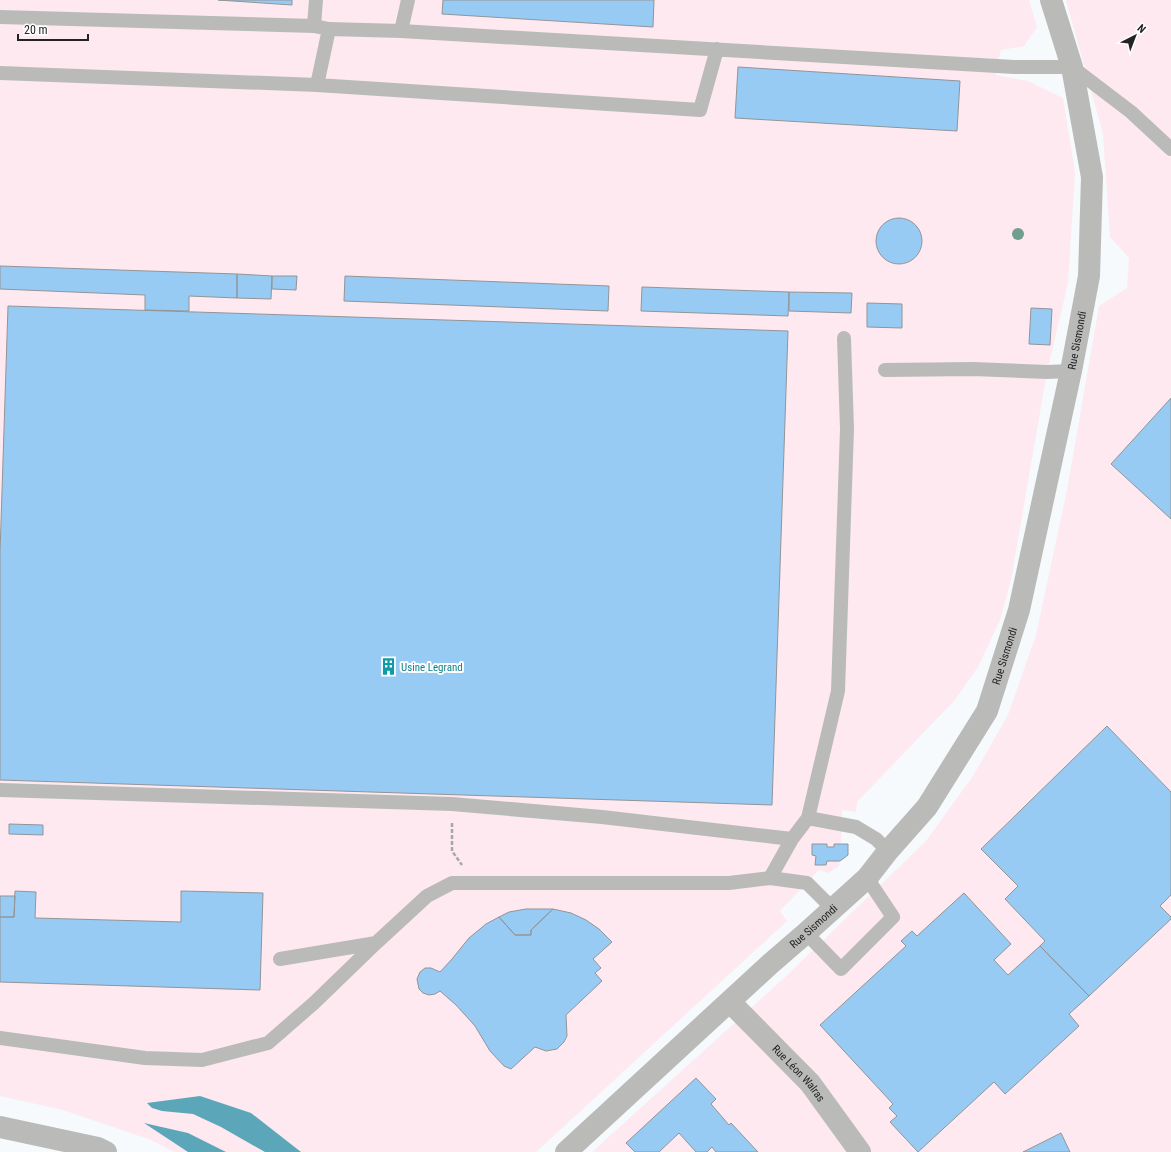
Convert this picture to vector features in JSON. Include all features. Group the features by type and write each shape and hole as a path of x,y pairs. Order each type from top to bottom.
{"street":[{"name":"Rue Sismondi","path":"566,1152 769,965 867,878 888,851 928,807 987,711 1019,610 1073,362 1089,276 1092,177 1072,67 1051,0"},
{"name":"Rue Léon Walras","path":"730,1002 810,1082 860,1152"},
{"path":"0,1127 98,1148 106,1152"}],"lane":[{"path":"314,26 316,0"},
{"path":"401,31 408,0"},
{"path":"0,17 314,26 329,29 401,31 1014,67 1072,67 1131,112 1171,149"},
{"path":"317,85 329,29"},
{"path":"0,73 317,85 700,110 717,50"},
{"path":"770,878 792,839 808,818 838,691 847,429 844,338"},
{"path":"885,370 973,369 1047,372 1073,362"},
{"path":"0,790 452,804 602,817 792,839"},
{"path":"808,818 856,827 876,839 888,851"},
{"path":"0,1038 145,1058 202,1060 268,1043 314,1003 427,896 452,883 729,883 770,878 807,883 832,908"},
{"path":"806,933 841,969 894,917 867,878"},
{"path":"280,960 376,943"}],"path":[{"path":"452,804 452,851 475,883"}],"shaded area":[{"path":"0,0 1029,0 1037,27 1024,46 1001,50 996,75 1028,81 1063,98 1075,172 1068,283 1047,372 1011,580 1000,620 978,667 954,701 857,802 856,812 842,810 839,866 829,873 819,870 780,911 787,921 536,1152 174,1152 151,1140 63,1110 0,1096"},
{"path":"1066,0 1171,0 1171,1152 592,1152 782,980 926,841 973,776 1008,715 1036,635 1067,490 1099,306 1127,288 1129,258 1110,237 1103,134"}],"water":[{"path":"200,1096 251,1113 301,1152 265,1152 221,1127 193,1114 162,1111 152,1108 147,1103"},
{"path":"144,1123 188,1133 226,1152 188,1152"}],"building":[{"path":"218,0 292,0 292,5"},
{"path":"443,0 654,0 653,27 442,14"},
{"path":"738,67 960,81 957,131 735,118"},
{"path":"904,218 916,224 921,232 921,250 916,258 908,263 894,264 882,258 877,250 876,236 882,224 890,219"},
{"path":"0,266 237,274 237,298 189,296 189,311 145,310 145,295 0,289"},
{"path":"237,274 272,276 271,299 237,298"},
{"path":"272,276 297,276 296,290 272,289"},
{"path":"345,276 609,286 608,311 344,301"},
{"path":"642,287 789,292 788,316 641,311"},
{"path":"789,292 852,293 851,313 789,311"},
{"path":"867,303 902,304 902,328 867,327"},
{"name":"Usine Legrand","path":"8,306 788,331 772,805 0,780 0,553"},
{"path":"1031,308 1052,309 1050,345 1029,344"},
{"path":"1171,398 1171,519 1111,464"},
{"path":"1107,726 1171,792 1171,895 1160,906 1171,917 1171,919 1089,996 1040,946 1045,941 1005,899 1018,886 981,849"},
{"path":"9,824 43,825 43,835 9,834"},
{"path":"812,844 827,844 827,847 834,847 834,844 848,844 848,855 840,861 827,861 826,865 815,865 816,856 812,855"},
{"path":"15,891 36,892 35,918 181,922 181,891 263,893 260,990 0,982 0,917 14,917"},
{"path":"964,893 1011,944 994,960 1008,975 1040,946 1089,996 1069,1014 1079,1026 1015,1085 1005,1094 994,1082 918,1152 890,1122 897,1116 889,1108 893,1104 820,1025 906,946 901,941 912,931 917,936"},
{"path":"0,896 15,896 14,917 0,917"},
{"path":"526,909 553,909 531,930 531,935 515,935 499,917 509,912"},
{"path":"553,909 571,913 586,920 599,929 612,942 593,959 601,968 595,973 602,981 566,1015 567,1036 564,1042 557,1049 546,1051 535,1047 511,1069 504,1066 490,1051 475,1026 456,1005 440,991 429,995 423,993 419,989 417,979 420,972 425,968 431,968 440,972 469,938 486,924 499,917 515,935 531,935 531,930"},
{"path":"696,1078 716,1099 711,1104 729,1125 731,1123 758,1152 716,1152 712,1147 707,1152 696,1152 679,1133 659,1152 635,1152 626,1143"},
{"path":"1061,1133 1070,1152 1023,1152"}],"place":[{"name":"Usine Legrand","path":"388,667"}]}
